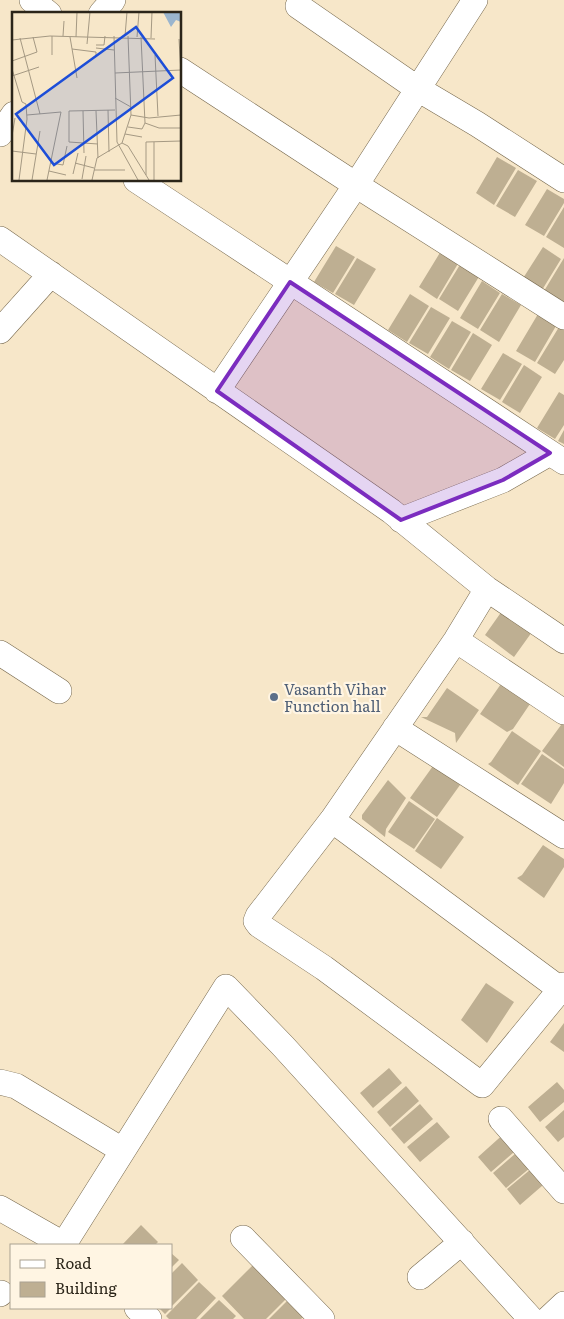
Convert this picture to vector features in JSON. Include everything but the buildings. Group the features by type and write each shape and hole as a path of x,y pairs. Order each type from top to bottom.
{"street":[{"path":"32,0 47,12"},
{"path":"103,12 113,0"},
{"path":"217,391 356,185 475,0"},
{"path":"298,6 418,89 477,124 564,180"},
{"path":"181,71 564,318"},
{"path":"138,181 557,458"},
{"path":"0,239 401,520 487,589 564,641"},
{"path":"0,331 50,274"},
{"path":"401,520 557,458"},
{"path":"332,820 563,989 482,1085 255,931 258,916 332,820 456,640 487,589"},
{"path":"456,640 564,712"},
{"path":"0,653 59,690"},
{"path":"395,728 564,836"},
{"path":"66,1244 122,1150 226,987 283,1046 531,1319"},
{"path":"0,1082 16,1086 122,1150"},
{"path":"501,1119 564,1191"},
{"path":"0,1208 63,1244"},
{"path":"244,1238 322,1319"},
{"path":"420,1277 462,1242"},
{"path":"548,1319 564,1304"},
{"path":"138,1309 148,1319"}],"highlighted area":[{"path":"290,282 550,453 503,480 401,520 217,391"}],"place":[{"name":"Vasanth Vihar Function hall","path":"274,697"}]}
